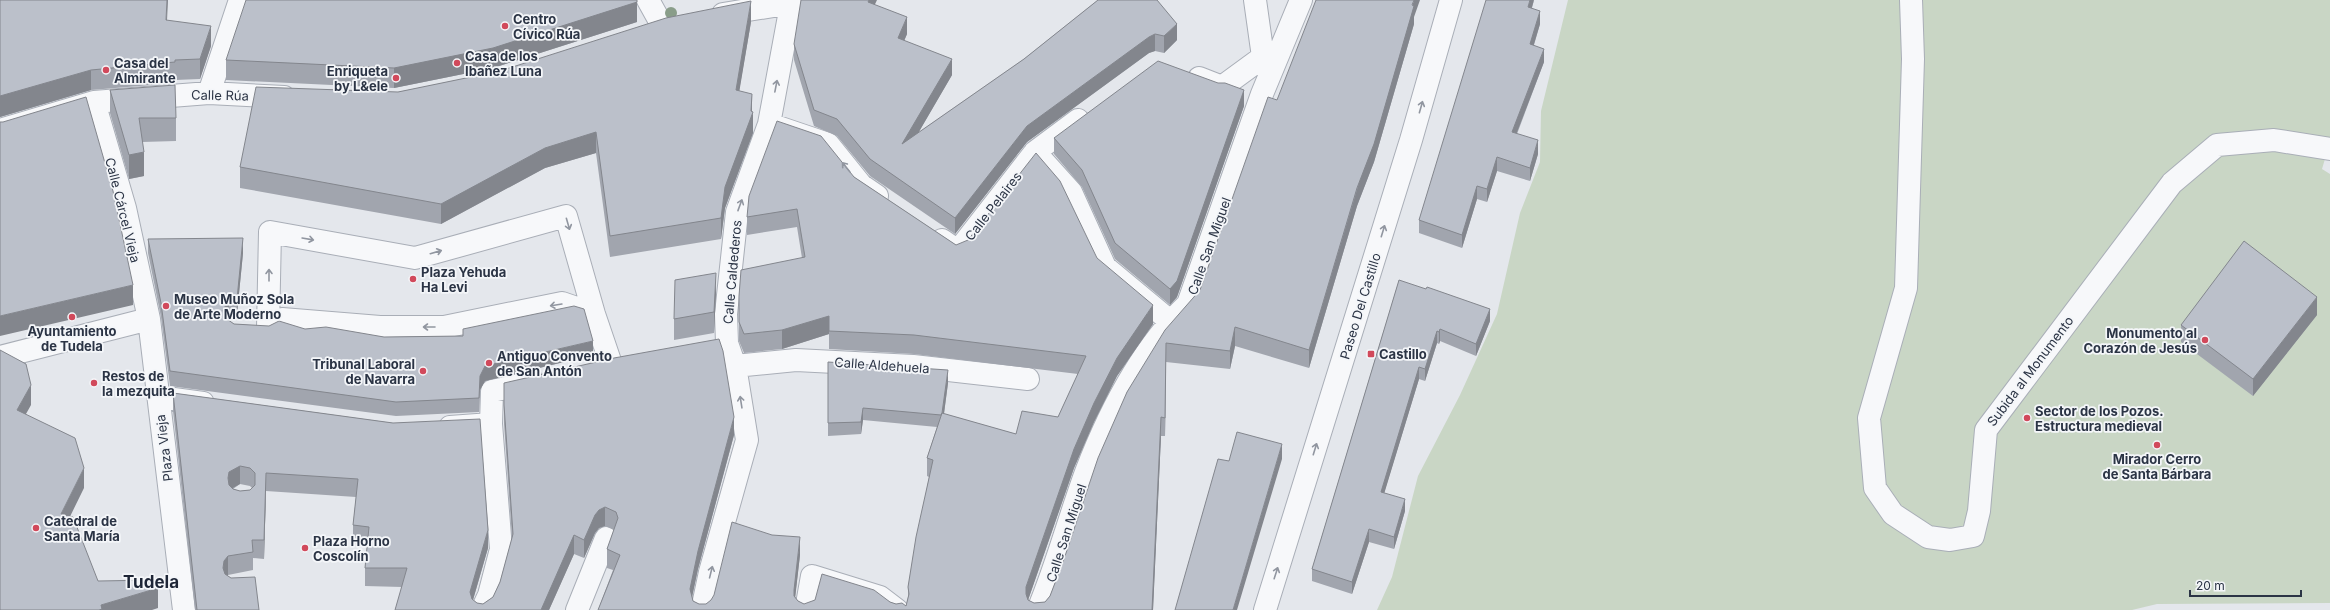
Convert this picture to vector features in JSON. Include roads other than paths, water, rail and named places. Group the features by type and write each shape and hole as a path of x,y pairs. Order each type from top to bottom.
{"street":[{"path":"209,93 240,0"},
{"path":"648,0 663,27"},
{"path":"1178,71 1222,87 1263,57 1255,0"},
{"name":"Calle San Miguel","path":"1038,610 1054,572 1086,472 1115,406 1146,354 1170,321 1188,304 1262,94 1301,0"},
{"name":"Paseo Del Castillo","path":"1265,610 1409,148 1451,0"},
{"name":"Subida al Monumento","path":"1911,0 1914,59 1906,288 1869,418 1874,488 1893,514 1928,537 1950,540 1973,536 1979,511 1986,430 2172,183 2217,145 2274,140 2330,149"},
{"path":"706,18 792,2"},
{"name":"Calle Caldederos","path":"702,610 710,572 746,440 735,366 727,343 726,314 737,212 769,124 792,2"},
{"path":"640,34 684,22"},
{"name":"Calle Rúa","path":"0,130 94,102 209,93 303,97"},
{"name":"Calle Cárcel Vieja","path":"94,102 125,208 132,242 153,320"},
{"name":"Calle Pelaires","path":"926,229 958,250 1035,152 1092,110"},
{"path":"769,124 828,144 861,185 893,207"},
{"path":"1035,152 1071,192 1105,267 1170,321"},
{"path":"594,314 562,303 444,327 380,327 282,319 258,327 270,232 415,258 566,216 594,314 611,364"},
{"path":"132,242 155,241"},
{"path":"0,357 153,320"},
{"name":"Plaza Vieja","path":"153,320 159,397 174,497 186,596"},
{"path":"704,348 727,343"},
{"path":"589,369 634,360"},
{"name":"Calle Aldehuela","path":"735,366 796,360 913,366 1028,378"},
{"path":"482,610 489,595 500,549 491,424 492,391 552,378"},
{"path":"159,397 221,405"},
{"path":"431,428 491,424"},
{"path":"577,610 606,538"},
{"path":"806,610 812,576 880,596 897,610"}],"place":[{"name":"Centro Cívico Rúa","path":"505,26"},
{"name":"Casa de los Ibañez Luna","path":"457,63"},
{"name":"Casa del Almirante","path":"106,70"},
{"name":"Enriqueta by L&ele","path":"396,78"},
{"name":"Plaza Yehuda Ha Levi","path":"413,279"},
{"name":"Museo Muñoz Sola de Arte Moderno","path":"166,306"},
{"name":"Ayuntamiento de Tudela","path":"72,317"},
{"name":"Monumento al Corazón de Jesús","path":"2205,340"},
{"name":"Castillo","path":"1371,354"},
{"name":"Antiguo Convento de San Antón","path":"489,363"},
{"name":"Tribunal Laboral de Navarra","path":"423,371"},
{"name":"Restos de la mezquita","path":"94,383"},
{"name":"Sector de los Pozos. Estructura medieval","path":"2027,418"},
{"name":"Mirador Cerro de Santa Bárbara","path":"2157,445"},
{"name":"Catedral de Santa María","path":"36,528"},
{"name":"Plaza Horno Coscolín","path":"305,548"}],"district":[{"name":"Tudela","path":"151,582"}]}
